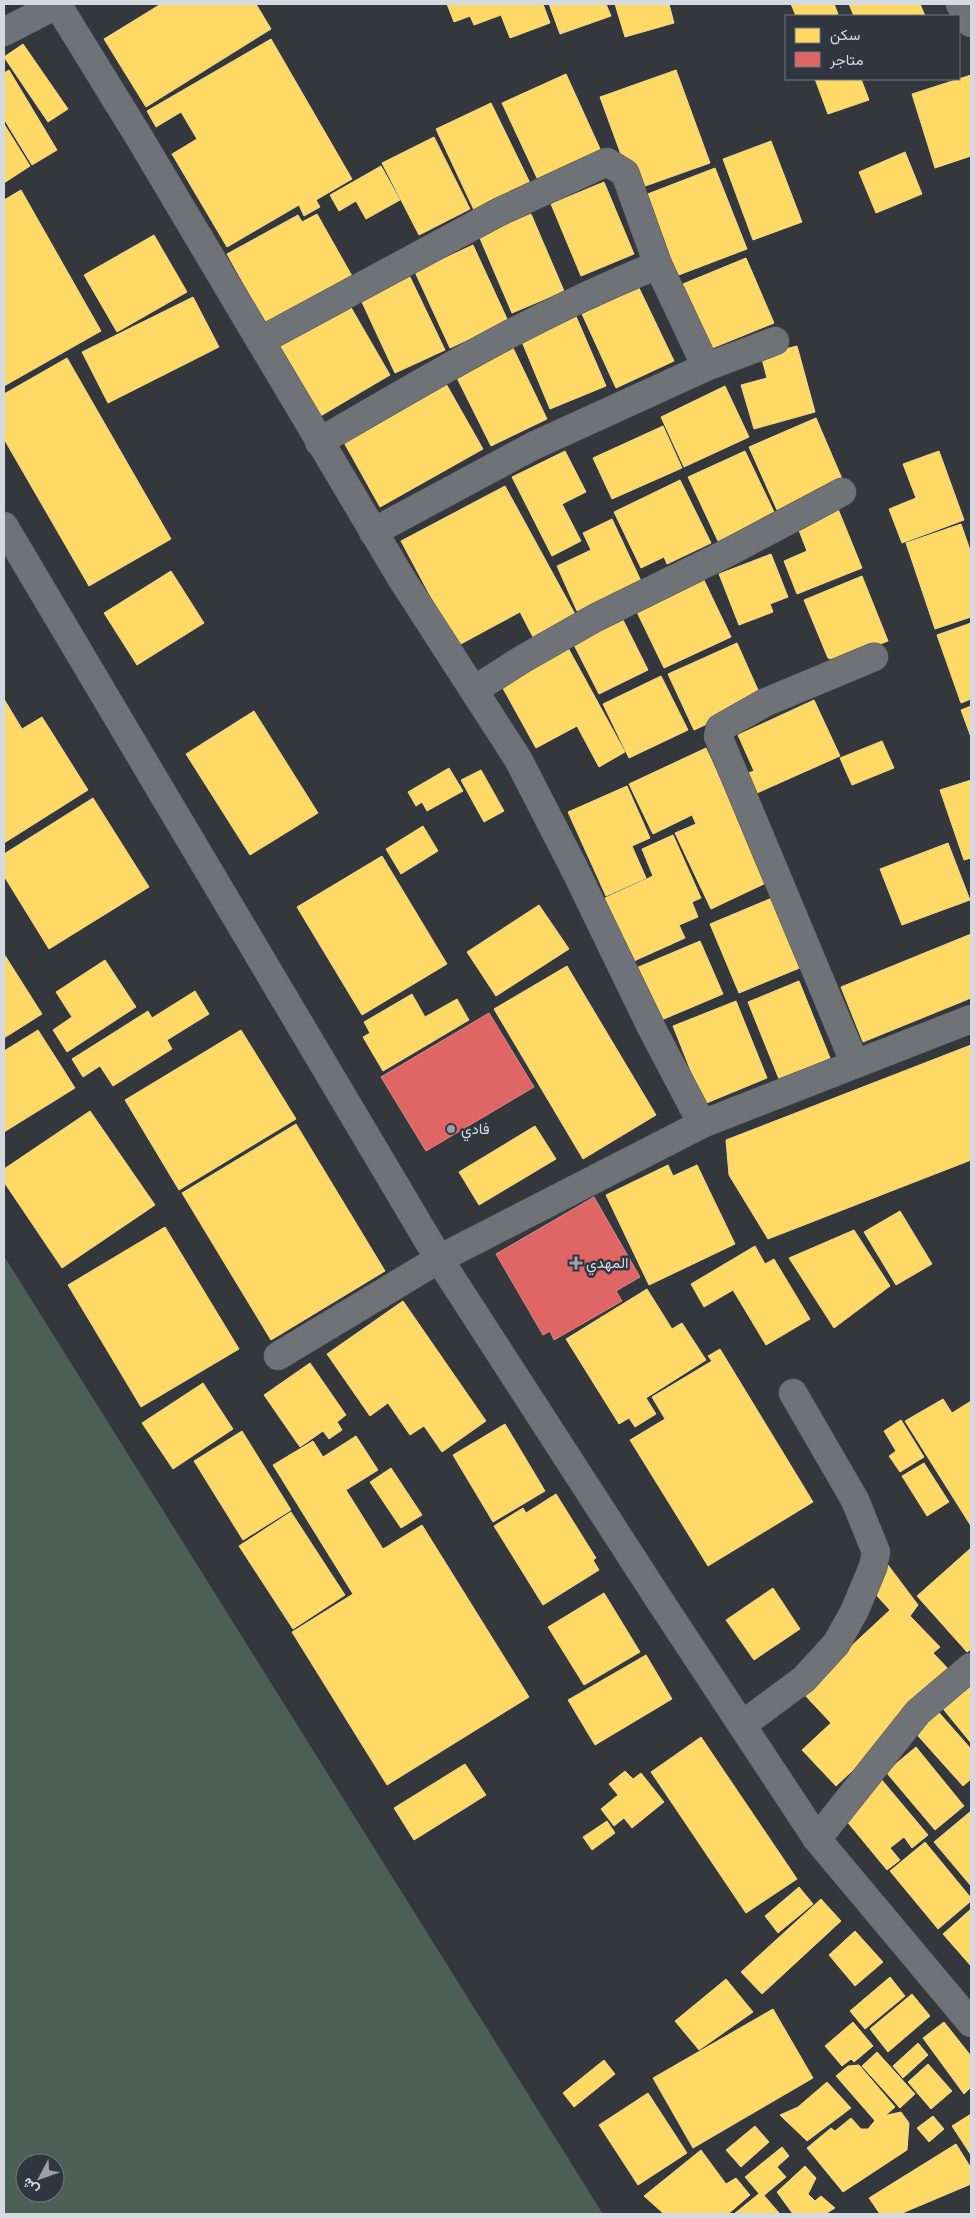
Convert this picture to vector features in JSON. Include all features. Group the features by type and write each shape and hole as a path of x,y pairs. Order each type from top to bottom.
{"street":[{"path":"4,32 58,4 373,532 518,759 575,870 651,1027 702,1124"},
{"path":"960,4 971,24"},
{"path":"260,341 499,212 607,162 625,174 658,265 706,367"},
{"path":"319,442 464,358 620,280 658,265"},
{"path":"373,532 533,446 706,367 775,341"},
{"path":"474,690 521,660 595,618 729,552 842,492"},
{"path":"4,526 439,1259 817,1839 971,2023"},
{"path":"855,1064 718,736 720,728 766,702 874,657"},
{"path":"278,1356 439,1259 702,1124 971,1019"},
{"path":"742,1725 804,1679 836,1644 861,1595 873,1566 876,1552 855,1500 793,1393"},
{"path":"817,1839 918,1712 971,1667"}],"green space":[{"path":"4,1256 603,2214 4,2214"}],"building: سكن":[{"path":"161,4 256,4 271,29 146,107 104,39"},
{"path":"447,4 543,4 550,23 510,38 501,15 474,25 470,16 454,22"},
{"path":"549,4 606,4 611,16 560,34"},
{"path":"615,4 669,4 674,23 625,37"},
{"path":"791,4 834,4 838,14 835,15 796,15"},
{"path":"849,4 920,4 925,15 854,15"},
{"path":"271,39 352,179 316,200 320,207 304,216 299,205 227,247 172,154 197,139 181,112 156,127 147,111"},
{"path":"23,44 68,109 48,122 4,57"},
{"path":"9,70 57,150 32,165 4,119 4,73"},
{"path":"676,70 710,163 634,190 600,97"},
{"path":"566,74 601,151 538,180 502,103"},
{"path":"971,75 971,156 935,168 912,94"},
{"path":"815,80 861,80 869,100 828,114"},
{"path":"491,103 530,183 474,210 436,129"},
{"path":"4,124 30,166 4,183"},
{"path":"434,137 470,209 419,235 382,163"},
{"path":"771,141 802,222 753,240 723,159"},
{"path":"905,152 922,194 876,213 859,172"},
{"path":"381,166 400,200 366,219 356,201 339,211 330,195"},
{"path":"715,168 747,249 676,276 645,195"},
{"path":"604,182 634,254 581,276 551,204"},
{"path":"21,190 101,331 4,386 4,200"},
{"path":"317,214 352,276 266,324 227,254 298,215 302,222"},
{"path":"531,214 564,291 512,313 479,236"},
{"path":"154,235 187,292 117,332 84,275"},
{"path":"473,245 508,321 450,348 415,272"},
{"path":"746,258 774,323 705,351 678,286"},
{"path":"410,277 445,350 395,373 361,300"},
{"path":"639,288 674,361 616,388 582,314"},
{"path":"193,297 219,347 108,403 82,352"},
{"path":"349,304 390,375 317,418 276,348"},
{"path":"575,314 606,386 550,409 520,337"},
{"path":"797,346 815,412 754,429 741,385 767,378 761,355"},
{"path":"513,348 547,419 491,446 456,376"},
{"path":"67,358 171,539 89,586 4,439 4,394"},
{"path":"445,382 483,449 380,507 342,439"},
{"path":"725,386 749,437 684,467 661,417"},
{"path":"816,418 843,481 777,510 749,447"},
{"path":"663,426 682,468 612,499 593,458"},
{"path":"565,451 586,492 562,504 581,541 552,556 512,477"},
{"path":"745,451 775,514 718,541 688,477"},
{"path":"939,451 964,520 902,543 889,509 916,498 903,464"},
{"path":"680,480 711,543 667,564 664,557 641,568 614,512"},
{"path":"505,486 575,614 533,637 520,612 457,646 401,541"},
{"path":"836,504 862,568 797,594 784,561 807,551 795,520"},
{"path":"612,519 641,581 577,611 557,566 591,550 583,533"},
{"path":"961,524 971,553 971,617 935,629 906,543"},
{"path":"771,554 788,597 770,604 773,612 739,625 719,574"},
{"path":"171,571 204,623 137,665 104,613"},
{"path":"702,576 731,637 664,668 635,608"},
{"path":"862,576 888,641 838,661 828,658 804,600"},
{"path":"619,612 648,670 599,694 570,637"},
{"path":"971,623 971,699 961,703 937,635"},
{"path":"737,643 762,699 694,730 668,674"},
{"path":"567,646 625,752 599,767 577,726 536,748 500,683"},
{"path":"661,676 688,730 629,758 603,704"},
{"path":"4,699 22,729 42,717 88,790 4,843"},
{"path":"814,700 840,756 757,793 748,773 754,771 738,735"},
{"path":"971,706 971,737 961,710"},
{"path":"254,711 318,813 250,855 186,754"},
{"path":"882,741 894,768 852,785 840,758"},
{"path":"706,748 768,882 711,909 675,833 696,824 692,815 653,834 629,784"},
{"path":"449,768 463,791 427,811 422,802 416,806 408,792"},
{"path":"481,770 504,811 484,822 461,780"},
{"path":"971,780 971,858 964,860 940,790"},
{"path":"627,786 650,838 632,846 646,878 606,896 568,812"},
{"path":"93,798 149,887 49,949 4,876 4,854"},
{"path":"423,826 438,851 401,874 386,849"},
{"path":"673,835 701,898 692,902 698,917 679,925 685,938 634,961 605,898 653,876 642,849"},
{"path":"948,843 970,900 902,925 880,869"},
{"path":"382,856 447,964 362,1015 297,907"},
{"path":"772,898 802,967 739,993 710,924"},
{"path":"539,905 569,949 496,996 467,952"},
{"path":"971,934 971,998 863,1042 841,987"},
{"path":"700,941 723,994 652,1024 629,971"},
{"path":"4,954 42,1014 4,1038"},
{"path":"105,960 136,1007 67,1052 53,1030 72,1017 56,992"},
{"path":"567,966 656,1115 583,1159 494,1009"},
{"path":"799,981 830,1058 779,1079 748,1002"},
{"path":"195,991 209,1014 167,1040 172,1049 113,1086 100,1066 83,1077 72,1059 148,1011 152,1018"},
{"path":"412,994 425,1017 457,999 469,1020 383,1071 363,1037 370,1033 364,1022"},
{"path":"736,1001 767,1078 704,1104 673,1026"},
{"path":"38,1030 75,1088 4,1132 4,1051"},
{"path":"241,1030 296,1119 179,1190 125,1100"},
{"path":"971,1045 971,1160 768,1239 729,1175 726,1140"},
{"path":"90,1111 155,1205 62,1268 4,1182 4,1169"},
{"path":"296,1124 385,1271 271,1340 182,1193"},
{"path":"535,1126 556,1159 479,1205 459,1172"},
{"path":"668,1165 673,1176 697,1165 735,1244 649,1285 606,1195"},
{"path":"900,1211 932,1264 896,1285 864,1232"},
{"path":"165,1227 239,1349 141,1407 68,1285"},
{"path":"854,1230 890,1286 834,1328 789,1258"},
{"path":"755,1246 765,1264 774,1259 810,1319 766,1345 733,1290 704,1307 691,1284"},
{"path":"647,1289 672,1329 682,1323 706,1360 646,1398 656,1414 635,1427 629,1418 619,1424 566,1339"},
{"path":"403,1301 486,1421 442,1452 424,1426 410,1435 388,1403 370,1416 327,1354"},
{"path":"720,1349 813,1502 708,1566 630,1440 665,1419 652,1397 712,1361 708,1356"},
{"path":"310,1363 346,1415 337,1422 342,1430 329,1439 323,1431 300,1447 264,1395"},
{"path":"203,1383 233,1429 173,1469 142,1423"},
{"path":"943,1399 952,1413 971,1401 971,1526 905,1421"},
{"path":"901,1420 924,1457 900,1472 889,1456 896,1451 884,1431"},
{"path":"505,1424 545,1491 493,1522 453,1455"},
{"path":"242,1431 291,1510 243,1540 194,1461"},
{"path":"356,1436 378,1470 346,1490 383,1549 422,1525 529,1697 387,1785 292,1632 353,1594 273,1465 313,1441 323,1457"},
{"path":"924,1463 949,1502 927,1516 902,1476"},
{"path":"391,1468 422,1515 401,1528 370,1482"},
{"path":"556,1494 596,1558 593,1560 599,1570 543,1605 494,1526 523,1508 526,1513"},
{"path":"291,1512 345,1595 293,1629 239,1546"},
{"path":"971,1548 971,1649 967,1652 917,1596"},
{"path":"888,1565 918,1605 910,1616 940,1647 933,1653 954,1675 836,1786 802,1750 831,1723 802,1692 890,1610 867,1585"},
{"path":"773,1588 800,1629 754,1660 726,1620"},
{"path":"604,1593 640,1652 584,1685 548,1627"},
{"path":"646,1655 672,1699 595,1745 568,1700"},
{"path":"971,1679 971,1743 940,1705"},
{"path":"934,1707 971,1749 971,1779 963,1786 911,1728"},
{"path":"701,1737 797,1879 746,1913 651,1772"},
{"path":"916,1747 964,1806 935,1830 886,1772"},
{"path":"465,1764 486,1795 414,1840 394,1808"},
{"path":"625,1771 633,1779 641,1773 664,1802 632,1828 624,1818 614,1826 601,1809 618,1795 609,1784"},
{"path":"881,1779 928,1835 912,1848 904,1837 890,1848 900,1860 887,1870 840,1813"},
{"path":"971,1811 971,1886 934,1842"},
{"path":"607,1821 615,1833 592,1850 583,1837"},
{"path":"925,1842 971,1898 971,1901 938,1929 890,1871"},
{"path":"799,1887 813,1904 778,1933 765,1916"},
{"path":"821,1899 841,1921 762,1994 741,1972"},
{"path":"971,1909 971,1966 943,1934"},
{"path":"855,1931 883,1962 855,1986 829,1955"},
{"path":"890,1977 905,1996 865,2029 850,2011"},
{"path":"726,1979 753,2012 699,2050 675,2021"},
{"path":"912,1994 930,2016 888,2052 870,2029"},
{"path":"773,2009 813,2078 693,2148 653,2078"},
{"path":"853,2022 873,2046 854,2062 851,2059 842,2066 825,2046"},
{"path":"944,2022 971,2056 971,2087 964,2094 923,2038"},
{"path":"918,2043 928,2055 903,2078 893,2066"},
{"path":"877,2052 915,2094 900,2108 862,2066"},
{"path":"604,2060 615,2074 574,2107 563,2093"},
{"path":"928,2064 952,2091 931,2109 908,2082"},
{"path":"859,2065 895,2107 877,2123 836,2076 848,2066"},
{"path":"827,2082 851,2108 807,2141 780,2115 798,2107"},
{"path":"648,2093 687,2153 638,2185 599,2125"},
{"path":"901,2112 909,2123 907,2150 843,2192 807,2148 831,2128 835,2131 851,2118 861,2129 868,2129 878,2117"},
{"path":"971,2114 971,2155 952,2126"},
{"path":"933,2116 944,2129 929,2142 917,2128"},
{"path":"755,2126 769,2142 741,2167 726,2150"},
{"path":"956,2144 971,2168 971,2184 900,2214 880,2214 869,2198"},
{"path":"782,2147 789,2156 777,2167 786,2177 762,2197 745,2177"},
{"path":"701,2150 726,2184 736,2178 750,2195 728,2214 664,2214 644,2196"},
{"path":"805,2166 816,2178 808,2194 815,2201 821,2196 835,2208 825,2214 793,2214 777,2192"},
{"path":"761,2192 780,2214 734,2214"}],"building: متاجر":[{"path":"489,1013 534,1087 426,1151 381,1077"},
{"path":"594,1197 640,1277 616,1291 622,1301 554,1340 550,1331 543,1335 496,1254"}],"place":[{"name":"فادي","path":"451,1129"},
{"name":"المهدي","path":"576,1263"}]}
